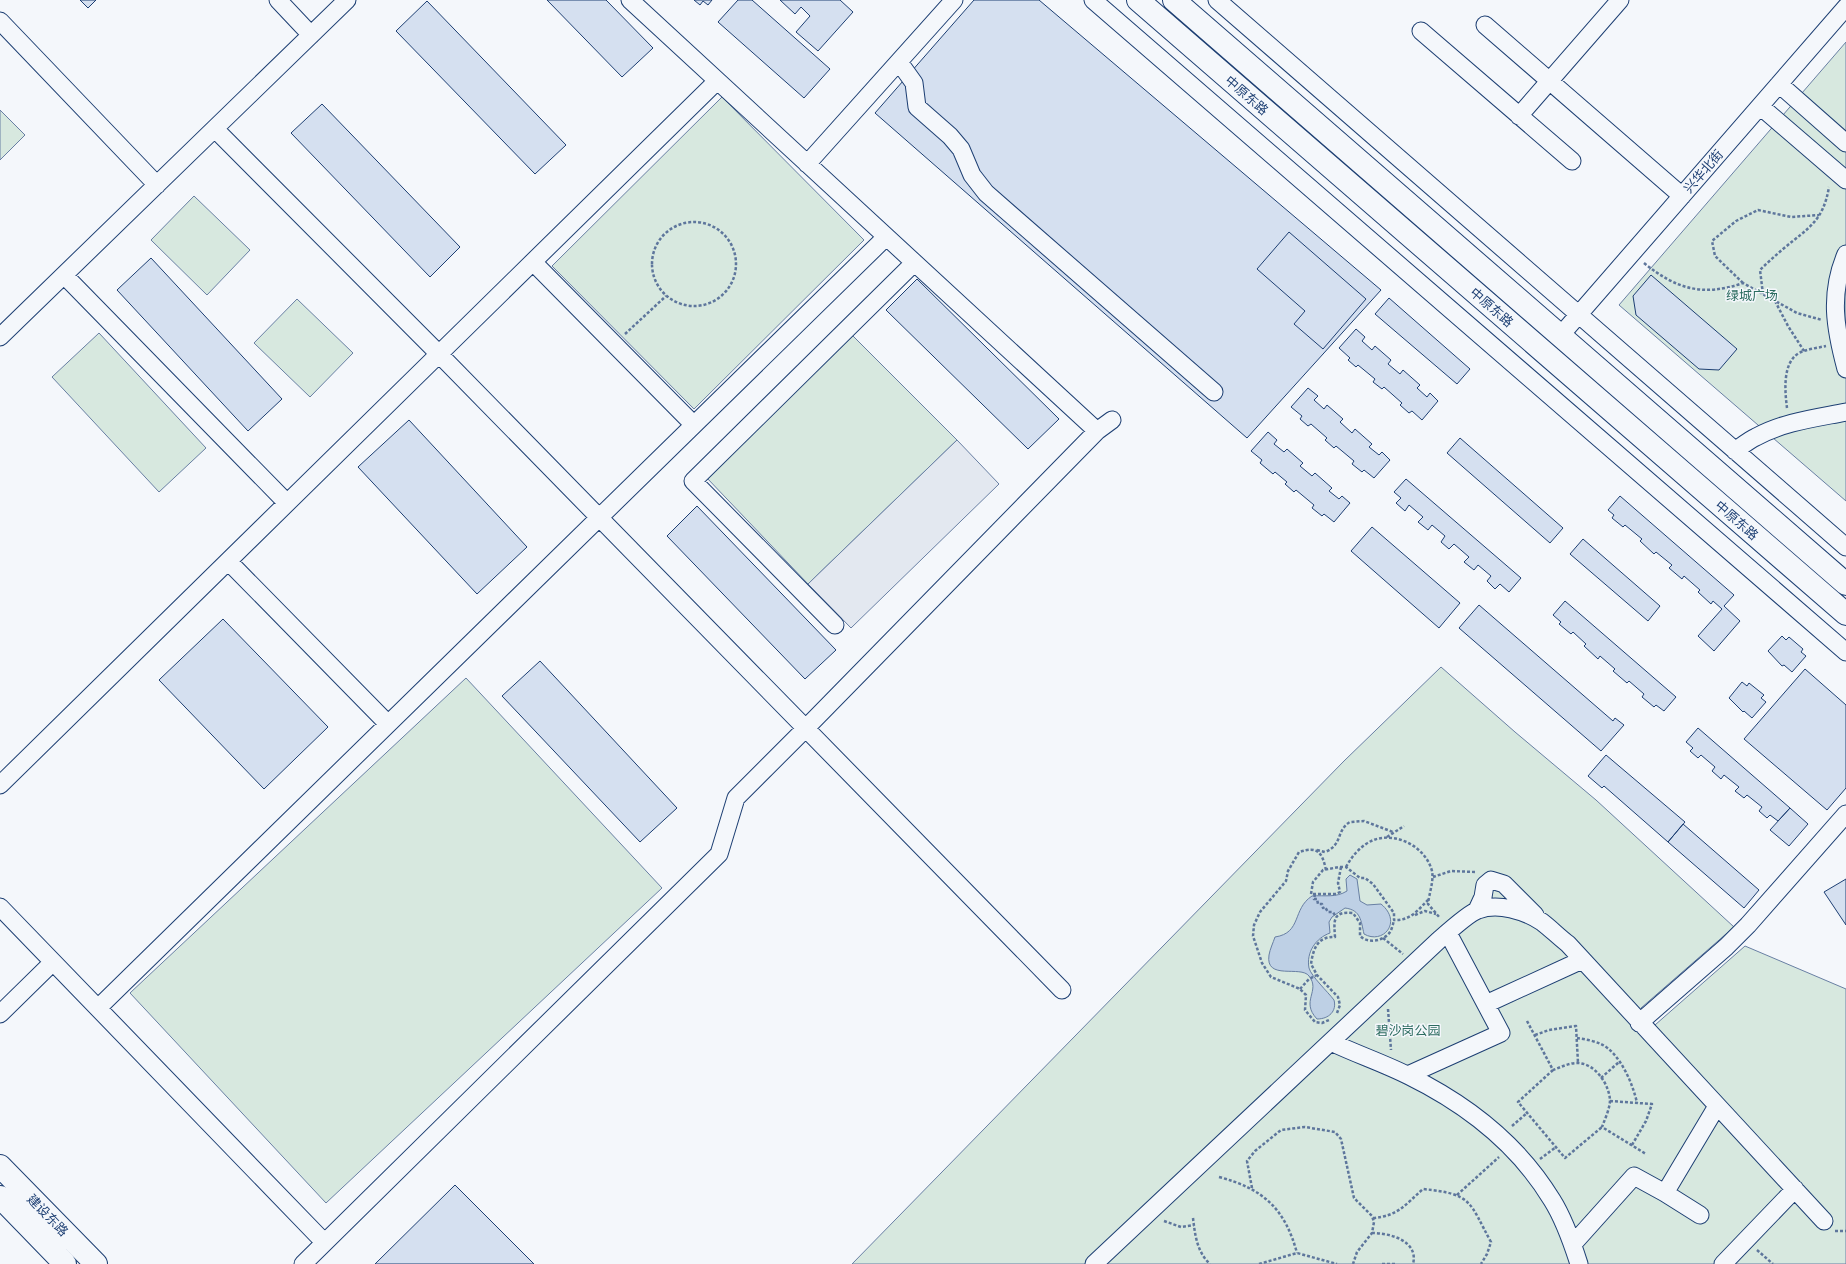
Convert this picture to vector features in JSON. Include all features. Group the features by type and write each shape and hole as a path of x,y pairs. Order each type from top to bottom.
{"main road":[{"name":"中原东路","path":"1138,0 1846,614"},
{"name":"中原东路","path":"1174,0 1846,584"},
{"name":"建设东路","path":"0,1166 96,1264"},
{"name":"建设东路","path":"0,1197 65,1264"}],"street":[{"path":"278,0 311,35"},
{"path":"0,337 347,0"},
{"path":"630,0 1097,431"},
{"path":"807,164 954,0"},
{"path":"1093,0 1846,652"},
{"path":"1217,0 1846,547"},
{"path":"1519,116 1620,0"},
{"name":"兴华北街","path":"1560,336 1846,7"},
{"path":"0,21 157,185"},
{"path":"1485,24 1682,196"},
{"path":"1421,30 1572,161"},
{"path":"899,62 914,83 917,107 950,136 961,149 972,175 986,193 1214,392"},
{"path":"0,785 717,81"},
{"path":"1778,84 1846,143"},
{"path":"1760,106 1846,180"},
{"path":"215,128 600,517 1062,990"},
{"path":"98,1008 886,237"},
{"path":"1846,254 1836,282 1834,304 1839,343 1846,369"},
{"path":"533,262 694,425"},
{"path":"835,625 693,481 914,263"},
{"path":"64,275 287,503"},
{"path":"1735,451 1755,437 1790,424 1846,412"},
{"path":"303,1264 719,854 736,798 1097,431 1112,420"},
{"path":"228,561 388,724"},
{"path":"1639,1023 1726,948 1846,814"},
{"path":"1094,1264 1414,963 1477,910 1483,898 1485,885 1491,880 1504,884 1542,922 1568,944 1639,1023 1824,1221"},
{"path":"0,907 324,1242"},
{"path":"1477,910 1501,907 1520,911 1542,922"},
{"path":"1408,1075 1501,1033 1448,933"},
{"path":"1486,1004 1582,960"},
{"path":"0,1014 53,962"},
{"path":"1330,1042 1408,1075 1452,1100 1505,1141 1529,1168 1552,1200 1573,1244 1579,1264"},
{"path":"1306,1065 1334,1054 1352,1052"},
{"path":"1665,1193 1717,1106"},
{"path":"1573,1244 1634,1176 1700,1215"},
{"path":"1723,1264 1795,1190"}],"path":[{"path":"1763,294 1760,270 1782,249 1812,227 1826,203 1833,169"},
{"path":"1820,214 1791,217 1758,210 1736,221 1712,241 1715,256 1743,283 1797,313 1815,319 1836,321"},
{"path":"689,222 704,223 717,228 727,238 734,250 737,264 734,278 728,291 717,300 704,306 691,307 677,303 666,296 657,285 652,272 652,258 656,245 664,234 676,226 689,222"},
{"path":"1632,253 1659,275 1687,288 1707,291 1743,283"},
{"path":"614,344 666,296"},
{"path":"1775,301 1788,326 1804,351"},
{"path":"1790,424 1785,397 1786,376 1791,361 1797,354 1804,351 1839,343"},
{"path":"1335,916 1333,925 1335,937 1328,937 1321,941 1313,952 1311,964 1316,975 1338,997 1340,1005 1337,1013 1332,1019 1322,1023 1315,1022 1305,1010 1306,995 1300,989 1271,978 1266,971 1253,936 1254,925 1260,912 1286,881 1288,871 1299,852 1312,849 1325,852 1333,847 1339,840 1344,825 1350,822 1364,822 1393,832"},
{"path":"1346,867 1358,850 1367,843 1386,837 1404,826"},
{"path":"1386,837 1410,843 1418,849 1427,860 1433,877 1428,904 1437,914 1448,933"},
{"path":"1316,850 1323,856 1326,870"},
{"path":"1335,916 1341,913 1353,913 1360,923 1360,936 1367,940 1383,938 1389,933 1394,920 1394,913 1373,884 1365,878 1360,878 1346,867 1340,867 1323,870 1313,882 1310,894 1336,894 1340,892 1338,883 1340,867"},
{"path":"1433,877 1451,871 1474,871 1491,880"},
{"path":"1315,894 1314,899 1317,899 1318,904 1322,904 1322,908 1326,908 1328,912 1333,912 1335,916"},
{"path":"1412,915 1428,900"},
{"path":"1394,920 1401,920 1425,911 1437,914"},
{"path":"1383,938 1414,963"},
{"path":"1300,989 1309,979 1316,975"},
{"path":"1387,989 1392,1069"},
{"path":"1527,1021 1553,1070"},
{"path":"1535,1035 1550,1030 1576,1026 1578,1063"},
{"path":"1577,1038 1603,1045 1619,1062 1634,1090 1637,1103"},
{"path":"1601,1078 1619,1062"},
{"path":"1578,1063 1592,1068 1601,1078 1607,1089 1610,1101 1602,1127 1565,1158 1518,1102 1553,1070 1578,1063"},
{"path":"1610,1101 1652,1104 1646,1121 1632,1145"},
{"path":"1457,1195 1505,1141 1527,1113"},
{"path":"1252,1188 1247,1161 1255,1151 1281,1130 1305,1127 1335,1132 1340,1139 1354,1198 1373,1218 1374,1222 1372,1233 1358,1252 1353,1264"},
{"path":"1602,1127 1646,1154"},
{"path":"1219,1177 1252,1188 1266,1197 1275,1207 1288,1228 1297,1253"},
{"path":"1373,1218 1386,1217 1397,1212 1424,1189 1448,1192 1457,1195 1465,1199 1477,1212 1491,1242 1487,1254 1481,1264"},
{"path":"1149,1212 1164,1221 1181,1227 1194,1225"},
{"path":"1193,1218 1195,1237 1206,1260 1210,1264"},
{"path":"1372,1233 1383,1233 1405,1242 1413,1251 1413,1264"},
{"path":"1745,1241 1774,1264"},
{"path":"1259,1264 1297,1253 1336,1264"},
{"path":"1382,1264 1395,1264"}],"green space":[{"name":"绿城广场","path":"1846,42 1846,501 1619,305"},
{"path":"722,97 864,240 694,409 552,266"},
{"path":"0,110 25,135 0,160"},
{"path":"194,196 250,250 207,295 151,240"},
{"path":"297,299 353,353 310,397 254,343"},
{"path":"99,333 206,448 159,492 52,377"},
{"path":"852,335 957,440 808,584 706,477"},
{"name":"碧沙岗公园","path":"1441,667 1596,800 1734,927 1641,1008 1655,1025 1745,946 1846,989 1846,1264 852,1264 1344,761"},
{"path":"466,678 662,888 326,1203 130,993"}],"shaded area":[{"path":"957,440 999,484 851,628 808,584"}],"water":[{"path":"1350,875 1357,879 1360,901 1367,905 1381,904 1387,911 1390,918 1390,924 1388,930 1384,934 1371,937 1364,934 1359,917 1354,911 1345,908 1332,917 1329,922 1330,933 1320,938 1316,942 1309,956 1308,962 1310,971 1334,1000 1335,1004 1331,1014 1325,1018 1317,1019 1312,1013 1310,1007 1313,987 1309,976 1305,973 1272,968 1269,963 1269,953 1275,937 1284,935 1289,931 1306,901 1312,896 1339,895 1347,891 1346,879"}],"building":[{"path":"80,0 96,0 88,8"},
{"path":"547,0 606,0 653,48 622,77"},
{"path":"694,0 712,0 708,5 703,1 700,5"},
{"path":"738,0 752,0 830,69 804,98 718,22"},
{"path":"780,0 840,0 853,12 818,51 796,32 810,16 801,7 795,14"},
{"path":"974,0 1039,0 1381,290 1247,438 875,113"},
{"path":"427,1 566,145 535,174 396,31"},
{"path":"322,104 460,247 430,277 291,133"},
{"path":"1289,232 1366,299 1323,349 1294,324 1305,311 1257,269"},
{"path":"151,258 282,399 248,431 117,290"},
{"path":"1651,275 1737,349 1719,370 1699,369 1636,315 1633,296"},
{"path":"917,279 1059,419 1028,449 886,310"},
{"path":"1389,298 1470,369 1457,384 1375,314"},
{"path":"1356,329 1365,337 1362,341 1372,350 1375,346 1391,360 1388,364 1400,374 1403,370 1420,385 1417,388 1427,397 1430,393 1438,401 1422,420 1412,411 1409,413 1400,405 1402,403 1384,387 1382,389 1373,382 1375,379 1358,365 1356,367 1348,360 1350,358 1339,348"},
{"path":"1308,388 1318,396 1314,400 1324,409 1327,405 1343,419 1340,422 1352,433 1355,429 1372,444 1369,447 1379,455 1382,452 1390,460 1374,478 1364,470 1362,472 1352,464 1354,461 1336,446 1334,448 1325,440 1327,438 1311,424 1308,426 1300,419 1302,416 1291,407"},
{"path":"409,420 527,547 477,594 358,467"},
{"path":"1268,432 1277,440 1274,444 1284,452 1287,449 1303,463 1300,466 1312,476 1315,473 1332,488 1329,491 1339,499 1342,496 1350,503 1334,522 1324,514 1322,516 1312,508 1314,505 1296,490 1294,492 1285,484 1287,482 1275,472 1273,474 1260,463 1262,460 1251,451"},
{"path":"1460,438 1563,528 1550,543 1447,453"},
{"path":"1406,479 1521,578 1509,592 1500,584 1495,589 1487,581 1491,576 1478,565 1474,570 1464,562 1469,557 1454,544 1449,549 1441,542 1445,536 1432,525 1428,530 1418,522 1423,517 1409,505 1405,511 1396,503 1401,498 1394,492"},
{"path":"1620,496 1734,595 1724,606 1740,621 1714,651 1698,636 1722,609 1713,601 1711,604 1698,592 1700,590 1684,576 1682,579 1669,568 1672,565 1656,552 1654,554 1640,541 1642,539 1625,525 1623,527 1612,518 1614,515 1608,510"},
{"path":"697,506 836,650 805,679 667,536"},
{"path":"1372,527 1460,603 1439,628 1351,551"},
{"path":"1583,539 1660,606 1648,621 1570,554"},
{"path":"1565,601 1676,697 1664,711 1656,705 1654,707 1642,697 1644,694 1629,681 1627,683 1613,671 1615,669 1600,656 1598,659 1584,646 1586,644 1573,632 1571,634 1559,624 1561,622 1553,615"},
{"path":"1479,605 1613,721 1615,718 1624,725 1601,751 1459,628"},
{"path":"223,619 328,727 264,789 159,680"},
{"path":"1782,636 1786,640 1789,637 1803,649 1801,652 1806,656 1792,672 1784,665 1782,666 1768,651"},
{"path":"540,661 677,808 640,842 502,696"},
{"path":"1805,669 1846,705 1846,788 1827,810 1744,739"},
{"path":"1742,682 1747,686 1749,683 1764,695 1761,698 1766,702 1752,718 1744,711 1743,712 1729,698"},
{"path":"1698,728 1790,808 1778,821 1770,815 1767,818 1759,811 1762,807 1747,795 1744,798 1735,791 1739,787 1724,775 1721,779 1712,771 1715,767 1701,755 1698,758 1690,751 1693,748 1686,742"},
{"path":"1606,755 1685,822 1668,842 1604,786 1602,788 1588,776"},
{"path":"1790,808 1808,824 1789,846 1770,830"},
{"path":"1683,824 1759,890 1744,908 1668,842"},
{"path":"1846,879 1846,925 1824,892"},
{"path":"455,1185 534,1264 375,1264"}]}
